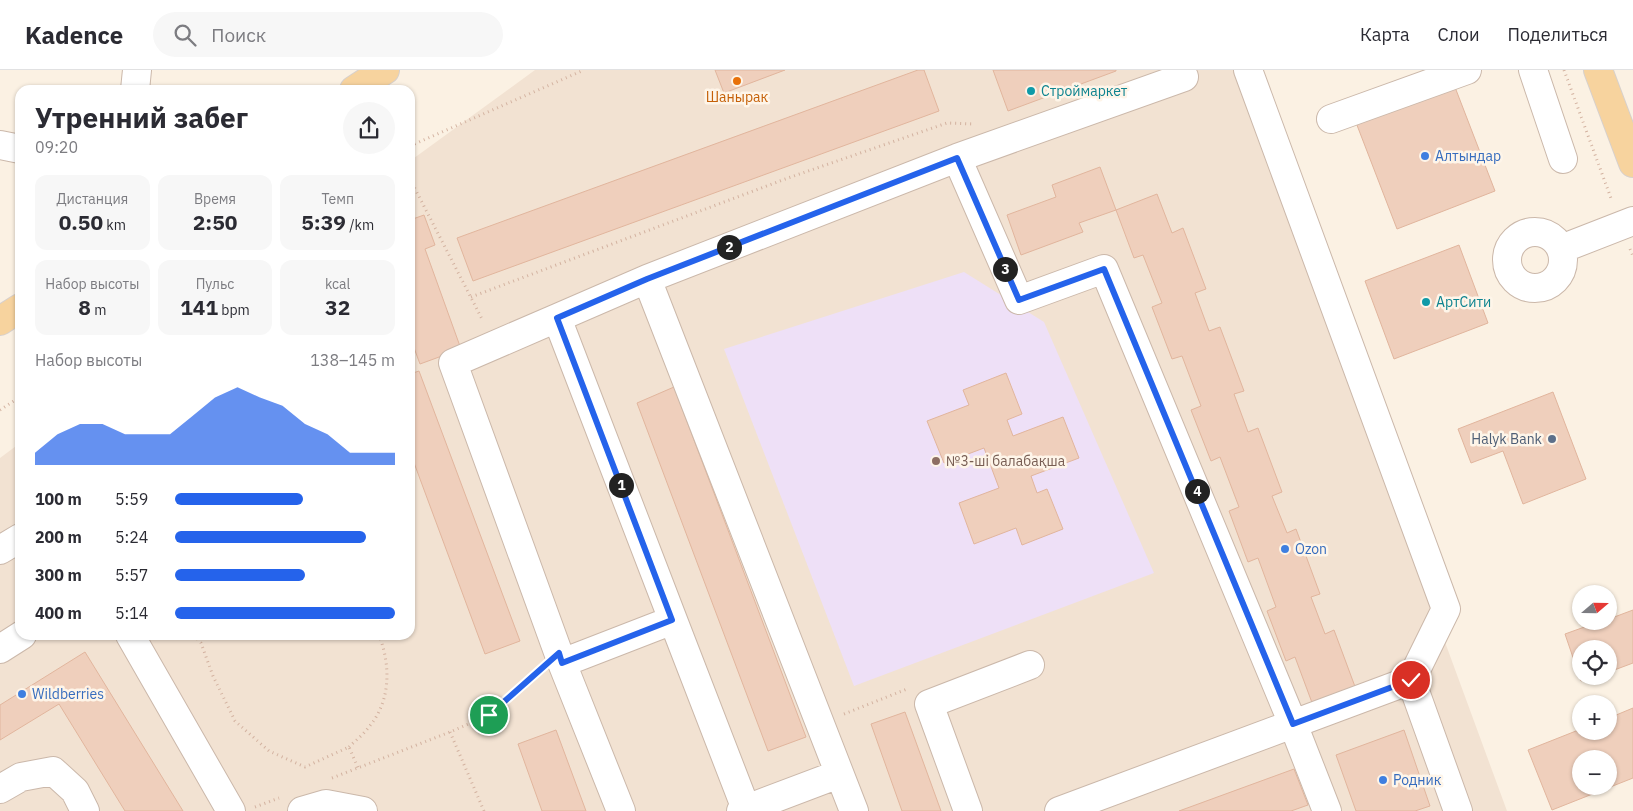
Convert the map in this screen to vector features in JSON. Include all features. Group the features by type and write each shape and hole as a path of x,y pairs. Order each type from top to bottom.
{"main road":[{"path":"362,85 384,70"},
{"path":"1598,70 1633,162"},
{"path":"0,321 15,311"}],"lane":[{"path":"136,85 137,70"},
{"path":"1059,811 1411,680 1446,609 1248,70"},
{"path":"1331,119 1468,70"},
{"path":"1533,70 1563,159"},
{"path":"621,811 560,658 453,363 647,279 957,158 1190,72"},
{"path":"0,145 15,148"},
{"path":"957,158 1019,300 1104,269 1293,724 1327,811"},
{"path":"1561,249 1627,223"},
{"path":"647,279 854,811"},
{"path":"557,318 744,810 839,774"},
{"path":"0,550 15,541"},
{"path":"560,658 672,620"},
{"path":"0,649 15,639"},
{"path":"133,640 242,809"},
{"path":"968,811 929,704 1030,665"},
{"path":"1411,680 1458,811"},
{"path":"0,789 21,777 53,771 75,791 85,811"},
{"path":"291,804 326,804 363,811"}],"path":[{"path":"415,144 584,70"},
{"path":"1564,70 1627,223 1633,256"},
{"path":"471,297 788,178 947,123 973,123 998,143"},
{"path":"415,190 495,344"},
{"path":"0,410 15,400"},
{"path":"198,640 213,676 235,720 269,751 305,766 349,748 369,727 385,699 388,673 380,640"},
{"path":"332,778 489,715 560,658"},
{"path":"820,724 918,684 929,704"},
{"path":"450,732 484,811"},
{"path":"349,748 358,768"},
{"path":"242,809 291,804"}],"shaded area":[{"path":"535,70 1235,70 1507,811 0,811 0,458 15,447 15,640 415,640 415,157"},
{"name":"№3-ші балабақша","path":"964,272 1044,322 1154,573 854,686 724,349"}],"building":[{"name":"Шанырак","path":"715,70 785,70 724,93"},
{"path":"918,70 924,70 939,111 473,281 457,238"},
{"name":"Строймаркет","path":"993,70 1116,70 1116,71 1008,111"},
{"name":"Алтындар","path":"1453,82 1495,191 1397,229 1355,120"},
{"path":"1100,167 1116,210 1079,223 1083,232 1021,255 1007,215 1056,197 1052,185"},
{"path":"1157,194 1172,233 1183,228 1206,289 1195,293 1209,331 1220,327 1244,391 1234,394 1248,432 1258,428 1282,492 1272,496 1287,533 1296,529 1320,594 1311,597 1325,634 1334,630 1357,692 1314,708 1295,657 1286,661 1267,611 1276,607 1258,558 1248,562 1229,511 1239,507 1220,457 1211,461 1191,410 1201,406 1182,356 1172,359 1152,307 1162,303 1143,255 1134,258 1116,210"},
{"path":"424,215 435,245 425,249 461,349 420,364 415,350 415,218"},
{"name":"АртСити","path":"1459,245 1488,323 1394,359 1365,281"},
{"path":"419,371 520,641 485,654 415,465 415,372"},
{"path":"1006,373 1022,414 1007,420 1013,436 1063,417 1079,458 1031,476 1037,493 1047,489 1063,529 1022,545 1016,528 974,544 959,503 999,488 984,448 944,463 927,421 969,405 963,390"},
{"path":"674,387 806,737 768,751 637,403"},
{"path":"1553,392 1586,479 1523,504 1503,451 1471,463 1458,429"},
{"path":"1633,610 1633,663 1617,669 1617,640 1572,640 1572,655 1565,634 1576,630 1618,630 1618,616"},
{"path":"85,652 183,811 125,811 59,704 0,740 0,705"},
{"path":"1633,708 1633,778 1617,784 1617,750 1572,750 1572,795 1590,795 1552,810 1528,750 1572,733 1572,740 1617,740 1617,715"},
{"path":"905,712 941,811 902,811 871,724"},
{"path":"556,730 586,811 542,811 518,744"},
{"name":"Родник","path":"1404,730 1430,806 1415,811 1356,811 1336,755"},
{"path":"1294,769 1308,805 1291,811 1179,811"}],"place":[{"name":"Шанырак","path":"737,81"},
{"name":"Строймаркет","path":"1031,91"},
{"name":"Алтындар","path":"1425,156"},
{"name":"АртСити","path":"1426,302"},
{"name":"Halyk Bank","path":"1552,439"},
{"name":"№3-ші балабақша","path":"936,461"},
{"name":"Ozon","path":"1285,549"},
{"name":"Wildberries","path":"22,694"},
{"name":"Родник","path":"1383,780"}],"route":[{"path":"489,715 559,653 562,663 672,620 557,318 647,279 957,158 1019,300 1104,269 1293,724 1411,680"}]}
